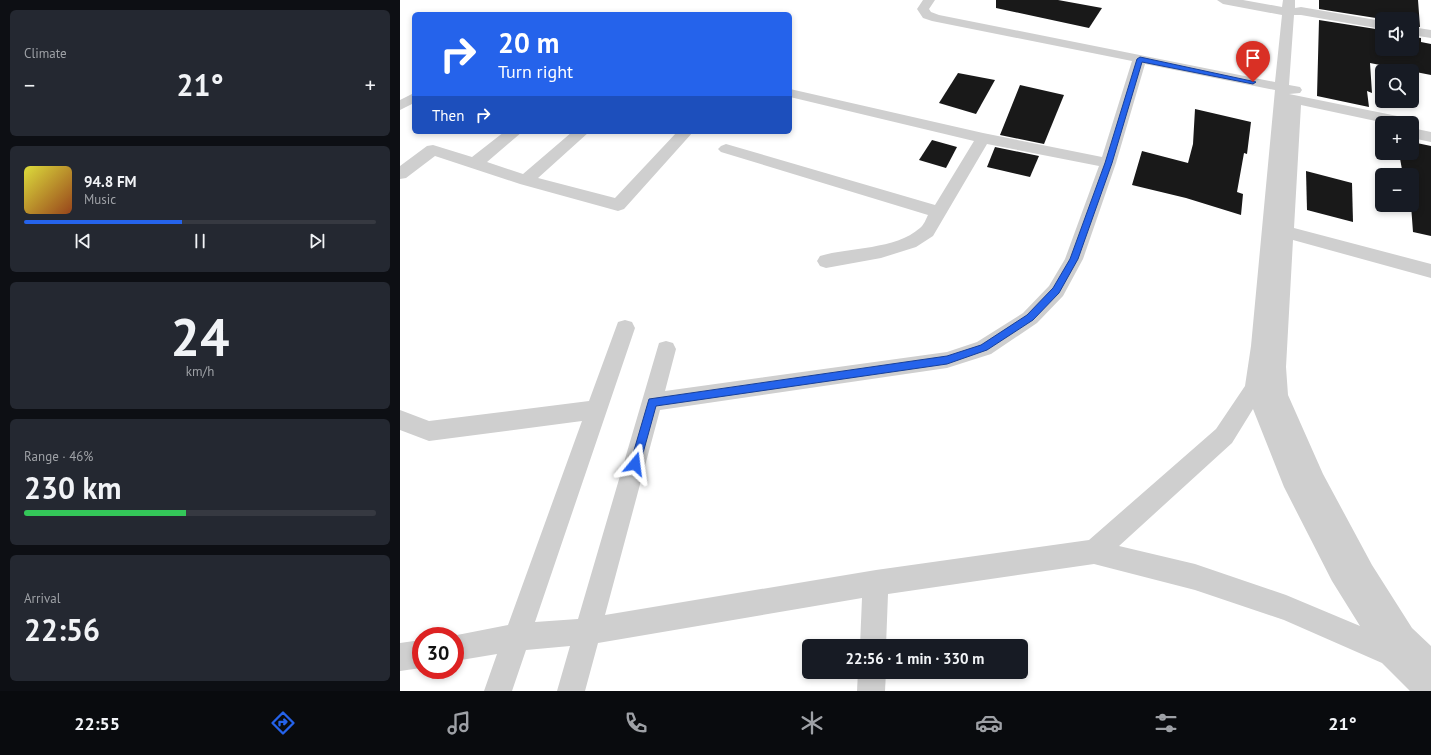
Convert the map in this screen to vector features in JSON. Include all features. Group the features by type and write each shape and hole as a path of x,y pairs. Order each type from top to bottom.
{"street":[{"path":"930,0 923,9 927,15 936,18 1140,59 1288,98 1375,124"},
{"path":"1223,0 1295,6 1375,23"},
{"path":"1295,6 1278,230 1277,395 1315,482 1363,574 1397,645"},
{"path":"1419,32 1431,34"},
{"path":"652,402 947,360 984,348 1030,318 1056,290 1074,259 1108,163 1140,59"},
{"path":"792,94 983,138 1108,163"},
{"path":"400,106 412,98"},
{"path":"1288,98 1375,116"},
{"path":"1419,125 1431,128"},
{"path":"475,163 511,134"},
{"path":"526,180 579,134"},
{"path":"400,174 432,150 526,180 618,205 683,134"},
{"path":"1419,134 1431,137"},
{"path":"826,261 881,251 910,242 927,232 983,138"},
{"path":"726,149 938,212"},
{"path":"1278,230 1431,271"},
{"path":"1094,552 1224,436 1254,388 1278,230"},
{"path":"498,691 518,637 595,410 625,328"},
{"path":"571,691 666,349"},
{"path":"1254,388 1277,395"},
{"path":"1254,388 1292,479 1341,572 1430,691"},
{"path":"400,420 429,430 595,410"},
{"path":"464,646 518,637 588,632 876,583 1094,552 1195,577 1397,645 1431,665"},
{"path":"873,639 876,583"},
{"path":"400,657 412,655"},
{"path":"871,691 872,679"}],"building":[{"path":"996,0 1058,0 1102,8 1089,28 996,8"},
{"path":"1319,0 1418,0 1419,12 1375,12 1375,18 1319,9"},
{"path":"1319,20 1375,29 1375,56 1419,56 1419,38 1421,38 1421,42 1431,44 1431,75 1419,73 1419,64 1370,63 1372,93 1367,91 1369,107 1317,96"},
{"path":"958,73 995,80 976,114 939,103"},
{"path":"1020,85 1064,95 1044,144 1000,135"},
{"path":"1195,109 1251,122 1247,154 1244,153 1237,192 1243,194 1241,215 1186,198 1132,185 1142,151 1188,163 1193,144"},
{"path":"932,140 957,147 946,168 919,160"},
{"path":"1419,143 1431,146 1431,236 1413,232 1412,212 1419,212 1419,168 1402,168 1400,160 1419,160"},
{"path":"995,147 1039,156 1030,177 987,167"},
{"path":"1306,171 1352,183 1353,222 1307,210"}],"route":[{"path":"635,464 652,402 947,360 984,348 1030,318 1056,290 1074,259 1108,163 1140,59 1253,82"}]}
